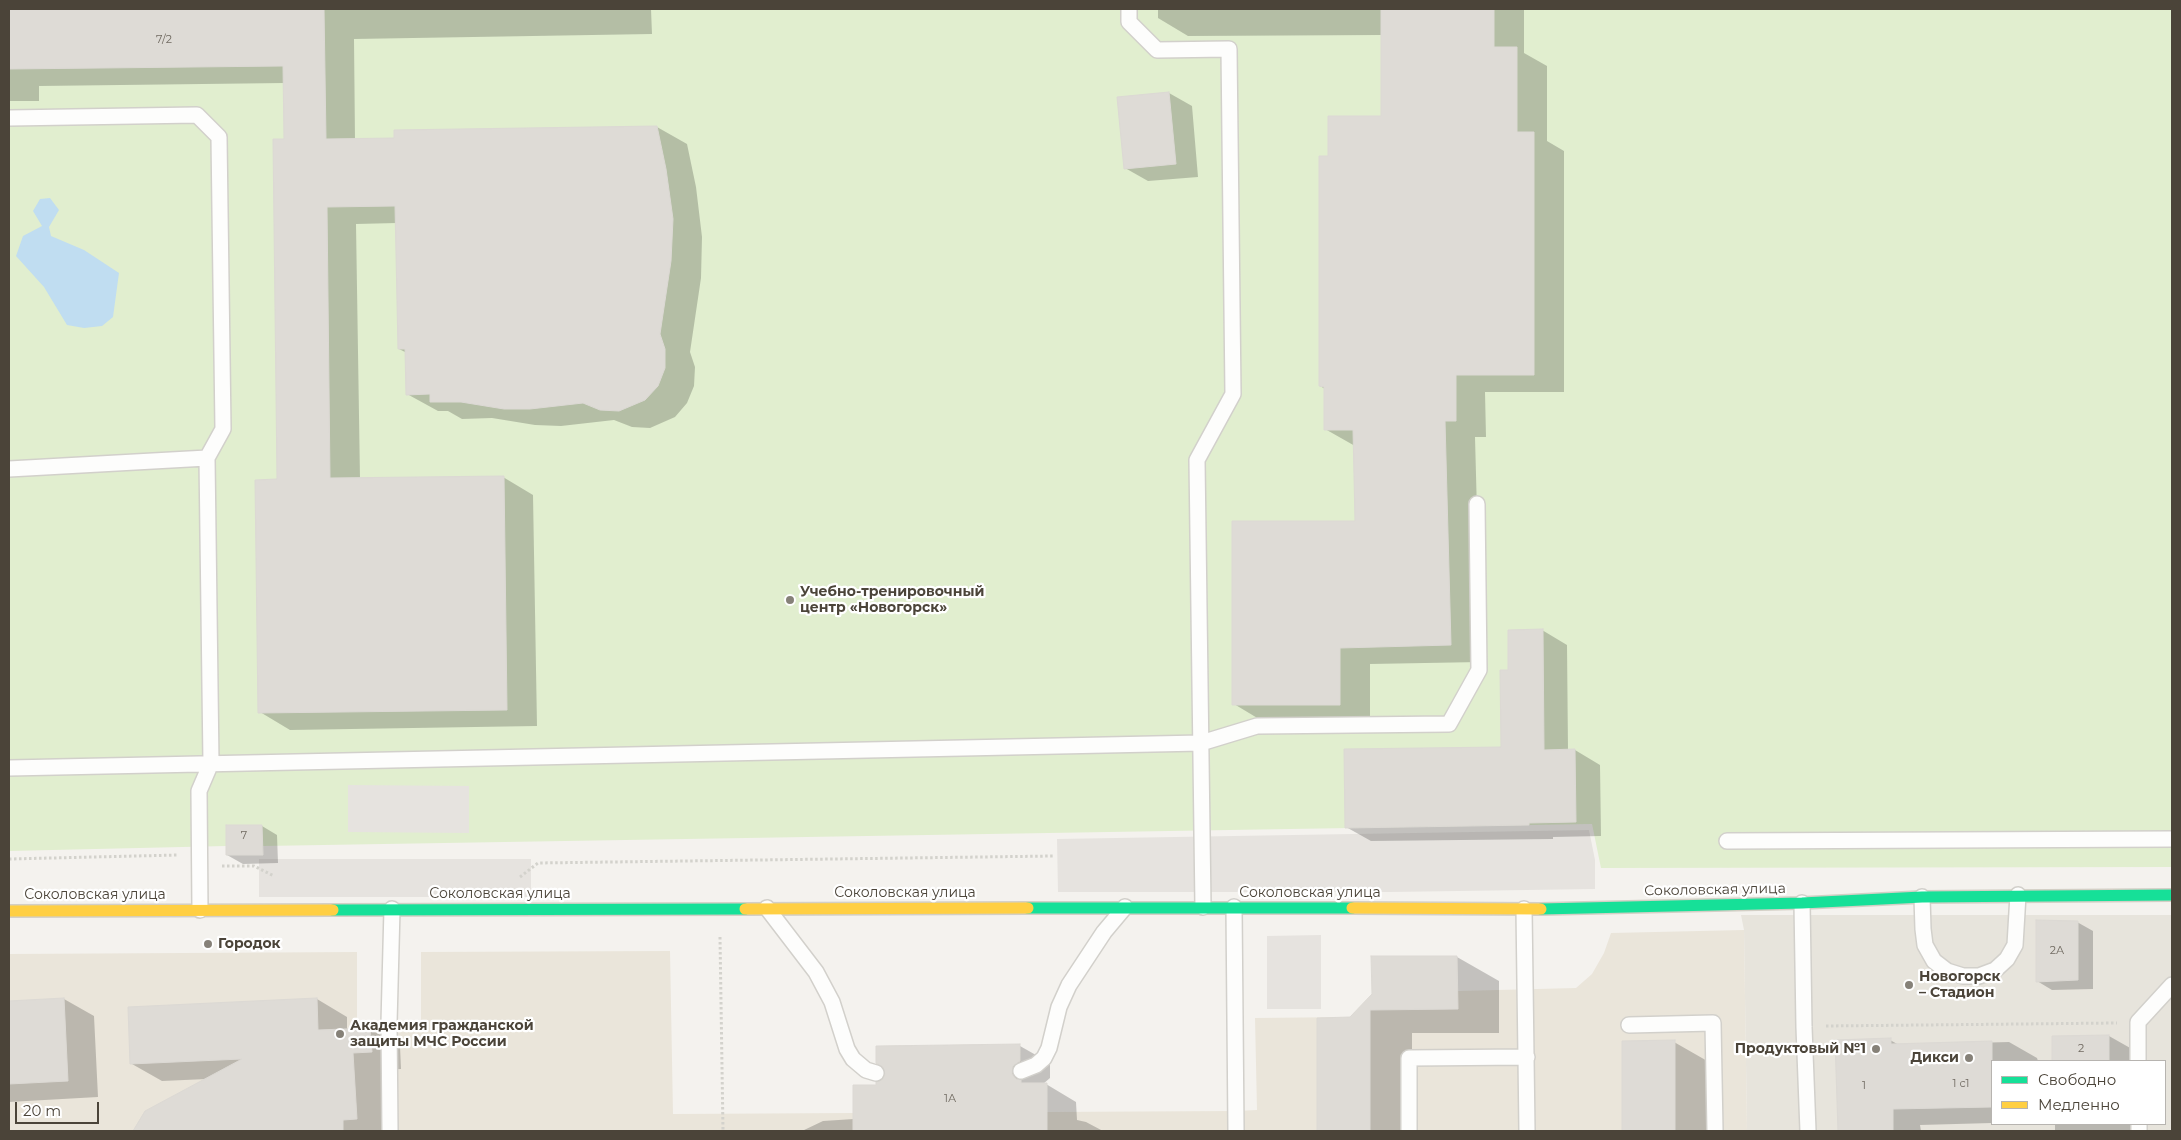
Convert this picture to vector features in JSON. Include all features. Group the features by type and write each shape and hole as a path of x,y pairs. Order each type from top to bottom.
{"street":[{"name":"Соколовская улица","path":"9,911 1125,907 1524,909 1802,903 1922,897 2172,895"}],"lane":[{"path":"1129,9 1129,22 1158,50 1229,49 1233,394 1197,460 1203,907"},
{"path":"9,118 197,115 219,137 223,429 207,458 211,763 200,791 200,910"},
{"path":"9,469 207,458"},
{"path":"9,768 1201,743 1257,726 1449,724 1479,670 1477,504"},
{"path":"1727,841 2172,840"},
{"path":"1922,897 1925,945 1934,961 1947,971 1963,976 1979,976 1995,970 2007,959 2015,945 2018,895"},
{"path":"1802,903 1808,1131"},
{"path":"1020,1071 1036,1065 1044,1058 1049,1048 1059,1006 1069,985 1104,932 1125,907"},
{"path":"1234,907 1236,1131"},
{"path":"768,908 816,972 832,1002 847,1049 853,1060 866,1070 876,1073"},
{"path":"390,1131 389,1023 392,909"},
{"path":"1524,909 1528,1131"},
{"path":"2138,1060 2138,1022 2172,985"},
{"path":"1629,1025 1713,1023 1714,1131"},
{"path":"1409,1131 1409,1058 1527,1057"}],"path":[{"path":"9,859 201,855 222,866 254,866 274,876"},
{"path":"520,877 538,863 1053,856"},
{"path":"720,928 723,1131"},
{"path":"1804,1027 2138,1022"}],"shaded area":[{"path":"348,785 469,786 469,833 348,832"},
{"path":"1589,830 1595,860 1595,889 1390,892 1058,892 1057,839"},
{"path":"259,859 531,859 531,897 259,897"},
{"path":"1741,915 2172,915 2172,1131 1747,1131 1744,930"},
{"name":"Академия гражданской защиты МЧС России","path":"1744,930 1747,1131 9,1131 9,954 357,952 357,1023 421,1023 421,952 670,951 673,1114 853,1113 853,1085 876,1085 876,1046 1020,1044 1021,1083 1047,1083 1047,1112 1236,1111 1257,1110 1255,1018 1350,1017 1372,994 1371,956 1457,956 1458,991 1576,988 1592,974 1604,953 1611,933"},
{"path":"1321,935 1321,1009 1267,1009 1267,936"}],"green space":[{"name":"Учебно-тренировочный центр «Новогорск»","path":"9,9 2172,9 2172,867 1601,868 1592,824 263,846 263,855 226,855 226,846 9,851"}],"water":[{"path":"50,198 59,210 49,227 51,236 84,250 119,273 113,317 102,326 84,328 67,325 44,287 16,256 23,236 42,226 33,211 40,199"}],"building":[{"path":"9,9 324,9 326,139 394,138 394,130 657,126 666,169 673,219 671,261 660,334 665,349 665,368 658,386 645,400 619,411 600,410 583,403 530,409 504,409 461,402 430,402 430,394 406,395 405,349 398,349 395,206 327,207 330,478 504,476 507,710 258,713 255,480 277,479 273,139 284,139 283,66 9,69"},
{"path":"1381,9 1494,9 1494,47 1517,47 1517,132 1534,132 1534,375 1456,375 1456,421 1445,421 1451,645 1340,648 1340,705 1232,705 1232,521 1355,521 1353,430 1324,430 1324,387 1319,386 1319,156 1328,156 1328,116 1381,116"},
{"path":"1169,92 1176,164 1124,169 1117,97"},
{"path":"1543,629 1544,750 1575,749 1576,822 1529,823 1529,825 1345,828 1344,749 1501,747 1500,670 1508,670 1508,630"},
{"path":"226,825 262,825 263,855 226,855"},
{"path":"2036,920 2078,921 2078,980 2036,982"},
{"path":"1371,956 1457,956 1458,1009 1370,1010 1370,1131 1317,1131 1317,1018 1350,1017 1372,994"},
{"path":"64,998 68,1081 9,1084 9,1001"},
{"path":"317,998 318,1030 370,1028 372,1052 353,1053 357,1119 343,1120 343,1131 133,1131 145,1111 242,1059 130,1064 128,1007"},
{"path":"2109,1035 2109,1060 2052,1060 2052,1036"},
{"path":"1891,1038 1891,1044 1992,1041 1991,1107 1893,1109 1893,1131 1838,1131 1835,1040"},
{"path":"1675,1040 1675,1131 1622,1131 1622,1041"},
{"path":"1020,1044 1020,1061 1013,1066 1012,1074 1016,1079 1021,1080 1021,1083 1047,1083 1047,1131 853,1131 853,1085 876,1085 876,1082 882,1080 885,1075 883,1067 876,1063 876,1046"}],"traffic: fast":[{"path":"1541,909 1802,903 1922,897 2172,895"},
{"path":"1028,908 1352,908"},
{"path":"333,910 745,909"}],"traffic: slow":[{"path":"745,909 1028,908"},
{"path":"1352,908 1541,909"},
{"path":"9,911 333,910"}],"place":[{"name":"Учебно-тренировочный центр «Новогорск»","path":"790,600"},
{"name":"Городок","path":"208,944"},
{"name":"Новогорск – Стадион","path":"1909,985"},
{"name":"Академия гражданской защиты МЧС России","path":"340,1034"},
{"name":"Продуктовый №1","path":"1876,1049"},
{"name":"Дикси","path":"1969,1058"}]}
